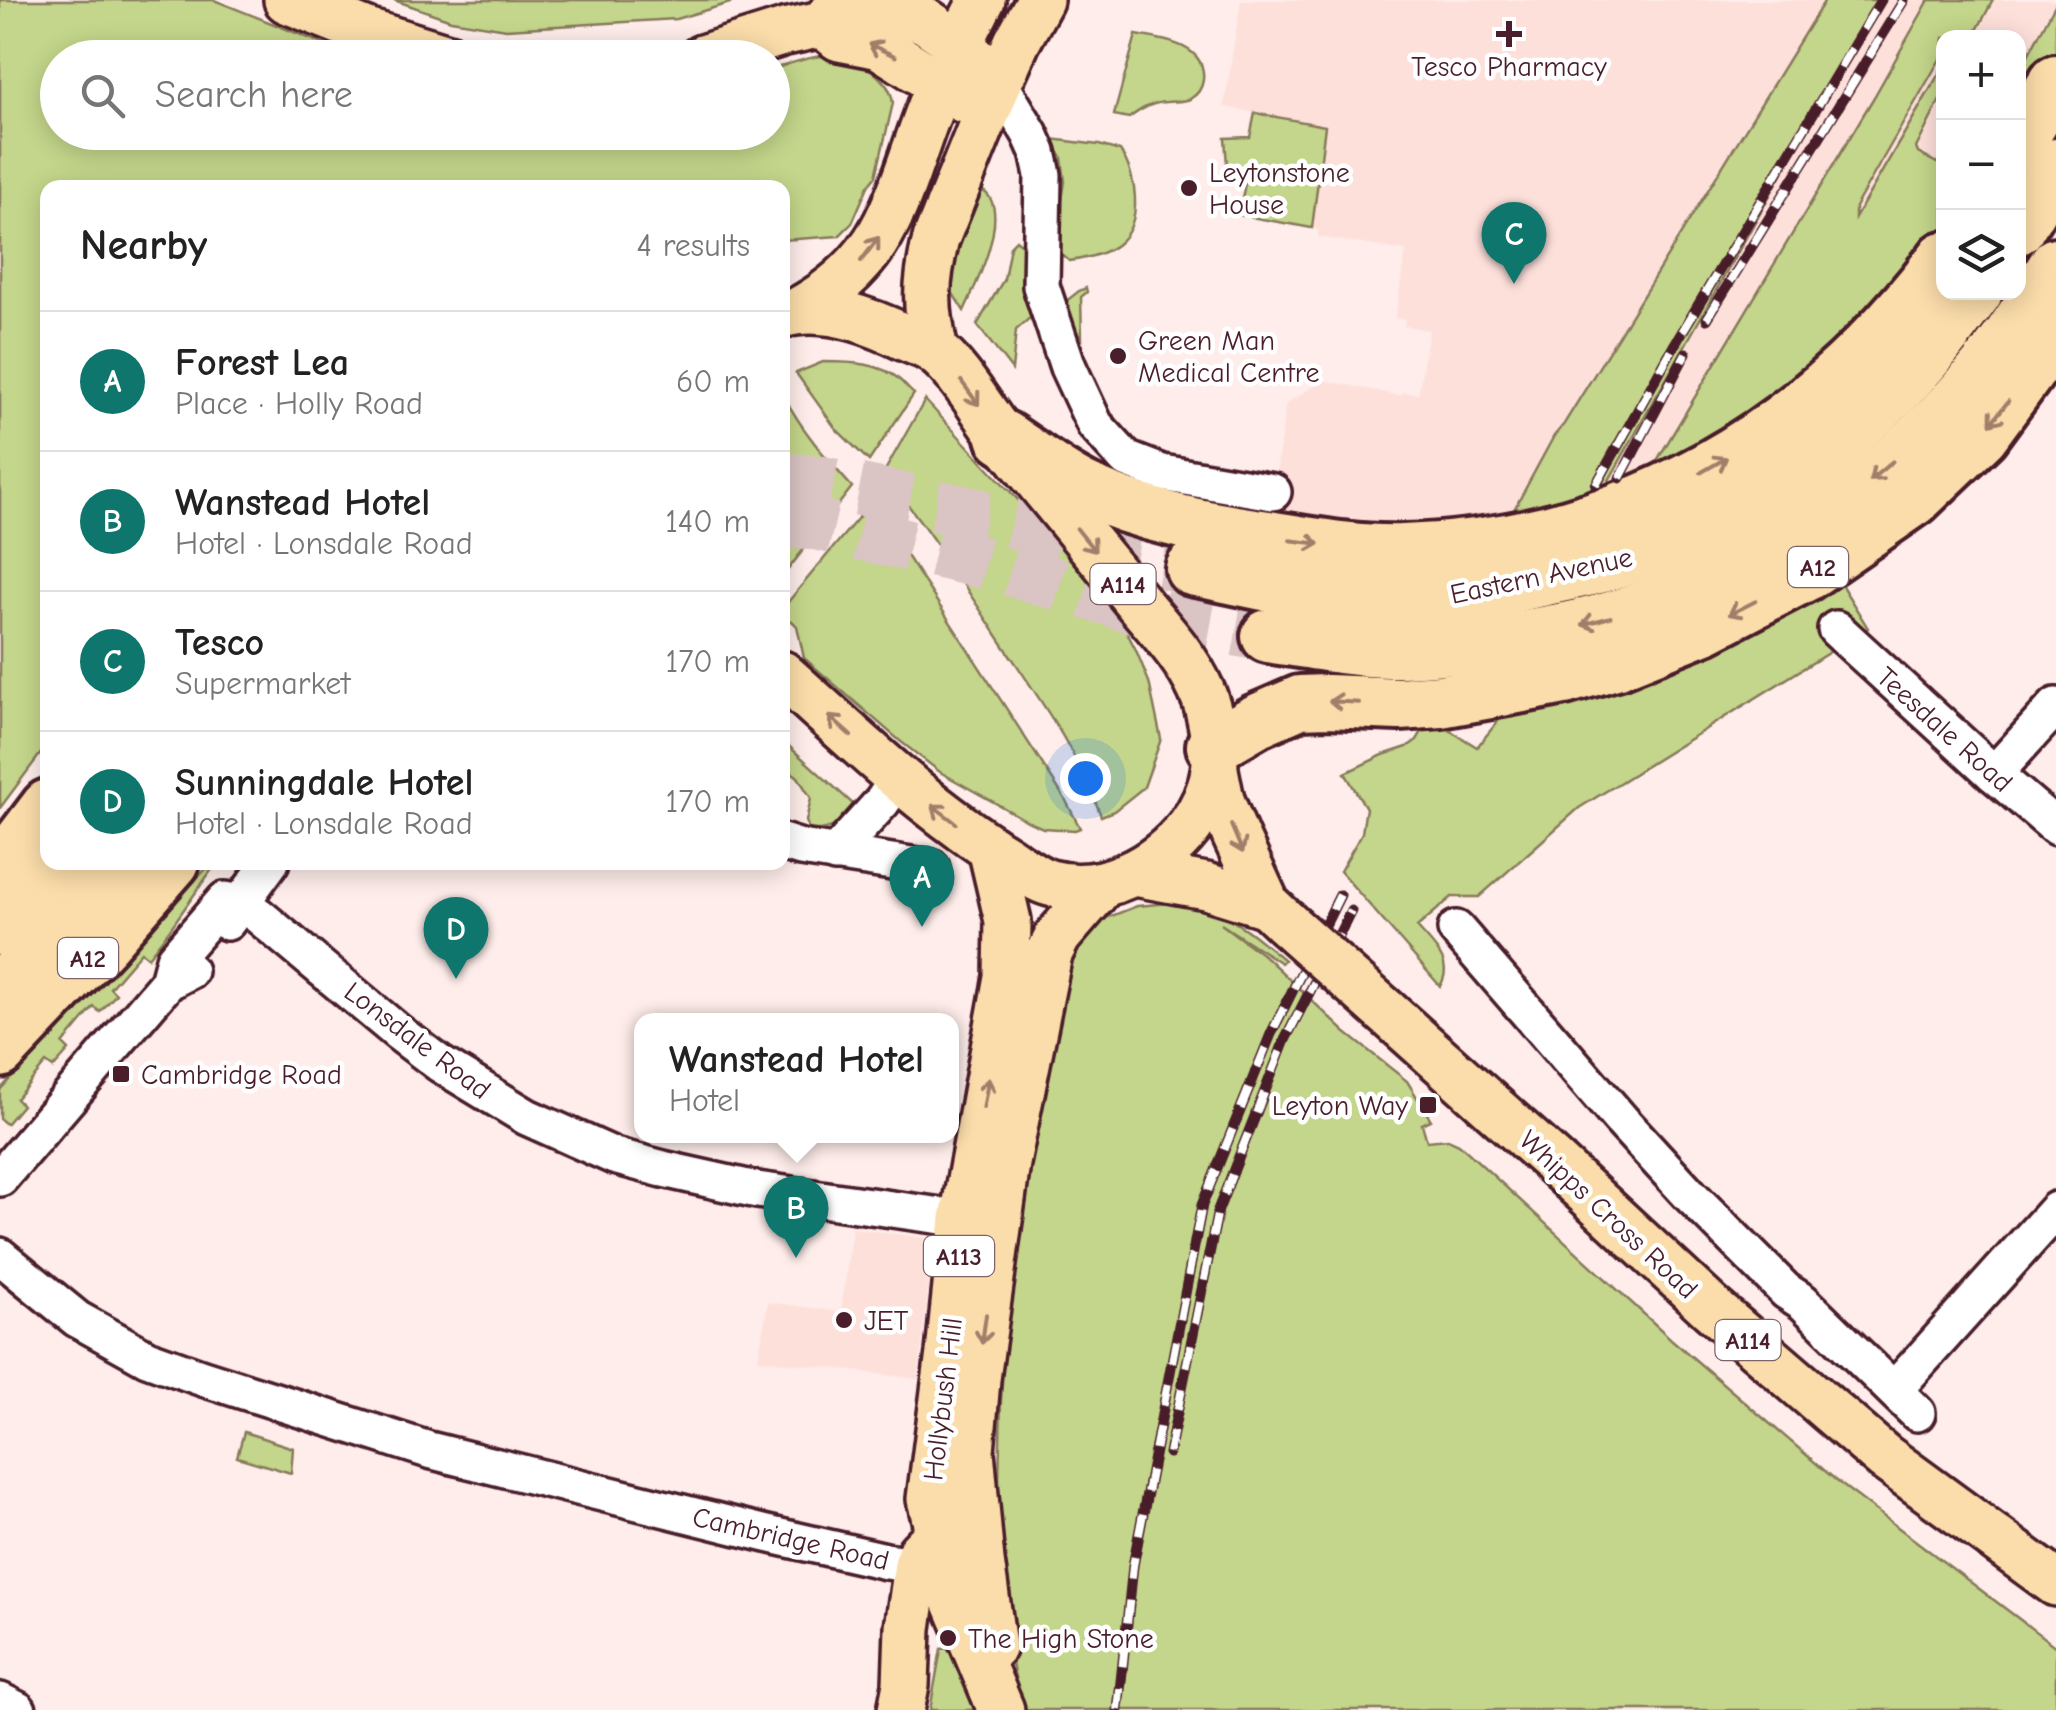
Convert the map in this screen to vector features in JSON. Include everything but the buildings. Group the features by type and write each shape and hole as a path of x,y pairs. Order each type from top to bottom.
{"highway":[{"path":"2026,131 2056,81"},
{"path":"2026,215 2056,164"},
{"name":"Eastern Avenue","path":"1268,636 1388,651 1469,646 1545,634 1635,610 1731,570 1854,494 1917,440 1994,358 2056,264"},
{"path":"1002,437 1084,489 1159,516 1209,528 1401,552 1538,534 1664,492 1743,448 1851,364 1936,269"},
{"name":"Eastern Avenue","path":"1192,569 1332,597 1388,600 1442,598 1504,588 1630,558 1716,520 1829,448 1889,396 1970,300"},
{"name":"A12","path":"1214,758 1256,720 1300,702 1398,704 1507,690 1618,662 1705,627 1805,576 1915,498 1982,436 2056,334"},
{"path":"0,869 40,816"},
{"path":"0,929 48,870"},
{"name":"A12","path":"0,993 102,870"},
{"name":"A12","path":"0,1051 167,870"}],"main road":[{"path":"287,0 393,40"},
{"path":"950,64 982,0"},
{"path":"935,352 926,314 936,239 1017,42 1040,0"},
{"path":"759,40 822,24 839,38 950,64 993,99"},
{"name":"A114","path":"790,313 839,285 879,238 894,210 950,64"},
{"name":"A114","path":"790,313 844,314 935,352 1174,647 1202,690 1214,758"},
{"name":"A114","path":"790,681 898,779 990,848 1046,882 1070,887 1119,878"},
{"name":"Hollybush Hill","path":"934,1558 958,1498 971,1451 1007,1163 1050,954 1058,936 1119,878 1168,849 1190,825 1200,812 1214,758"},
{"name":"Whipps Cross Road","path":"1214,758 1221,800 1276,913"},
{"name":"Hollybush Hill","path":"990,848 1008,921 1007,978 963,1219 930,1499 934,1558 1004,1710"},
{"name":"Whipps Cross Road","path":"1119,878 1206,886 1276,913 1529,1139 1710,1308 1884,1457 2056,1583"},
{"name":"Hollybush Hill","path":"971,1451 990,1630 1004,1710"},
{"name":"A113","path":"903,1697 934,1558"}],"street":[{"path":"993,99 1032,140 1043,174 1041,286 1068,367 1095,425 1126,459 1162,474 1273,492"},
{"name":"Teesdale Road","path":"1835,629 2056,827"},
{"path":"1994,774 2056,706"},
{"path":"835,854 898,779"},
{"path":"790,845 931,868"},
{"path":"0,1178 168,982 174,960 226,900 240,904 265,870"},
{"name":"Lonsdale Road","path":"240,904 440,1064 527,1117 614,1156 758,1190 963,1219"},
{"path":"1456,929 1690,1195 1905,1401 2056,1210"},
{"name":"Cambridge Road","path":"0,1256 76,1319 147,1358 203,1378 428,1450 767,1534 886,1561 934,1558"},
{"path":"0,1702 18,1710"}],"shaded area":[{"path":"1241,0 2056,0 2056,57 2026,110 2026,30 1936,30 1936,246 1686,460 1550,511 1397,530 1269,520 1286,404 1323,380 1401,396 1403,392 1418,394 1429,330 1404,326 1405,319 1395,318 1406,251 1318,237 1318,230 1312,228 1325,126 1224,107"},
{"path":"852,1228 934,1239 918,1379 758,1359 768,1302 841,1312"}],"green space":[{"path":"0,0 214,0 314,40 40,40 40,150 790,150 790,64 840,56 865,66 886,85 893,103 876,176 852,223 839,236 790,240 790,180 40,180 40,754 0,808"},
{"path":"394,0 740,0 676,19 506,29 451,20"},
{"path":"1825,0 1880,0 1599,498 1509,519 1554,436"},
{"path":"1929,0 1993,0 1977,30 1936,30 1936,66 1855,207 1855,218 1936,79 1936,108 1916,148 1936,162 1936,249 1840,361 1646,479"},
{"path":"2056,3 2056,57 2026,110 2026,59"},
{"path":"1136,35 1180,46 1198,58 1203,80 1195,95 1187,100 1151,105 1129,118 1114,115"},
{"path":"1255,113 1325,126 1312,228 1239,215 1246,178 1228,179 1225,138 1250,137"},
{"path":"1051,139 1099,145 1120,151 1126,160 1134,188 1133,220 1121,241 1099,254 1069,261 1059,252 1058,224 1065,182 1062,158"},
{"path":"972,186 989,197 994,225 987,256 964,311 948,286"},
{"path":"1016,240 1022,245 1032,316 1016,330 1012,370 977,325 1004,279 1010,246"},
{"path":"1086,288 1081,297 1082,339 1067,320 1065,302"},
{"path":"823,362 855,363 885,370 914,394 869,461 836,429 796,373"},
{"path":"925,400 1072,558 1120,619 1136,650 1149,682 1161,739 1144,787 1114,811 1101,816 1081,769 1041,702 929,533 883,474"},
{"path":"790,407 823,454 852,487 790,567"},
{"path":"868,506 906,554 1080,828 1043,828 1029,822 940,772 900,741 804,658 797,626 790,621 790,600"},
{"path":"1836,576 1868,628 1579,808 1479,897 1452,897 1417,927 1443,962 1440,986 1340,871 1362,833 1366,808 1345,773 1407,747 1417,740 1430,718 1477,747 1503,715"},
{"path":"790,747 853,804 845,817 836,825 809,830 806,821 811,798 790,771"},
{"path":"205,870 212,870 148,957 141,952 110,988 116,994 100,1012 94,1007 63,1044 69,1050 53,1068 46,1063 16,1099 22,1105 6,1124 0,1119 0,1090"},
{"path":"1170,903 1206,910 1232,921 1284,960 1281,963 1221,924 1267,958 1345,1032 1407,1081 1431,1120 1422,1124 1427,1141 1448,1139 1459,1144 1671,1339 1838,1482 2056,1647 2056,1710 1025,1710 992,1567 998,1522 1003,1365 1033,1140 1063,959 1096,922 1137,906"},
{"path":"244,1432 293,1448 291,1473 237,1457"},
{"path":"954,1648 975,1710 930,1710 941,1649"}],"tunnel":[{"path":"790,479 817,481 1001,519 1114,553 1192,569"},
{"path":"790,523 816,524 997,566 1172,619 1268,636"}],"railway":[{"path":"1596,485 1675,344 1881,0"},
{"path":"1707,319 1904,0"},
{"path":"1620,478 1686,353"},
{"path":"1118,1710 1133,1566 1202,1205 1271,1034 1340,895"},
{"path":"1169,1453 1218,1210 1285,1040 1351,911"}],"place":[{"name":"Tesco Pharmacy","path":"1509,34"},
{"name":"Leytonstone House","path":"1189,188"},
{"name":"Tesco","path":"1514,284"},
{"name":"Green Man Medical Centre","path":"1118,356"},
{"name":"Forest Lea","path":"922,927"},
{"name":"Sunningdale Hotel","path":"456,979"},
{"name":"Cambridge Road","path":"121,1074"},
{"name":"Leyton Way","path":"1428,1105"},
{"name":"Wanstead Hotel","path":"796,1258"},
{"name":"JET","path":"844,1320"},
{"name":"The High Stone","path":"948,1638"}]}
